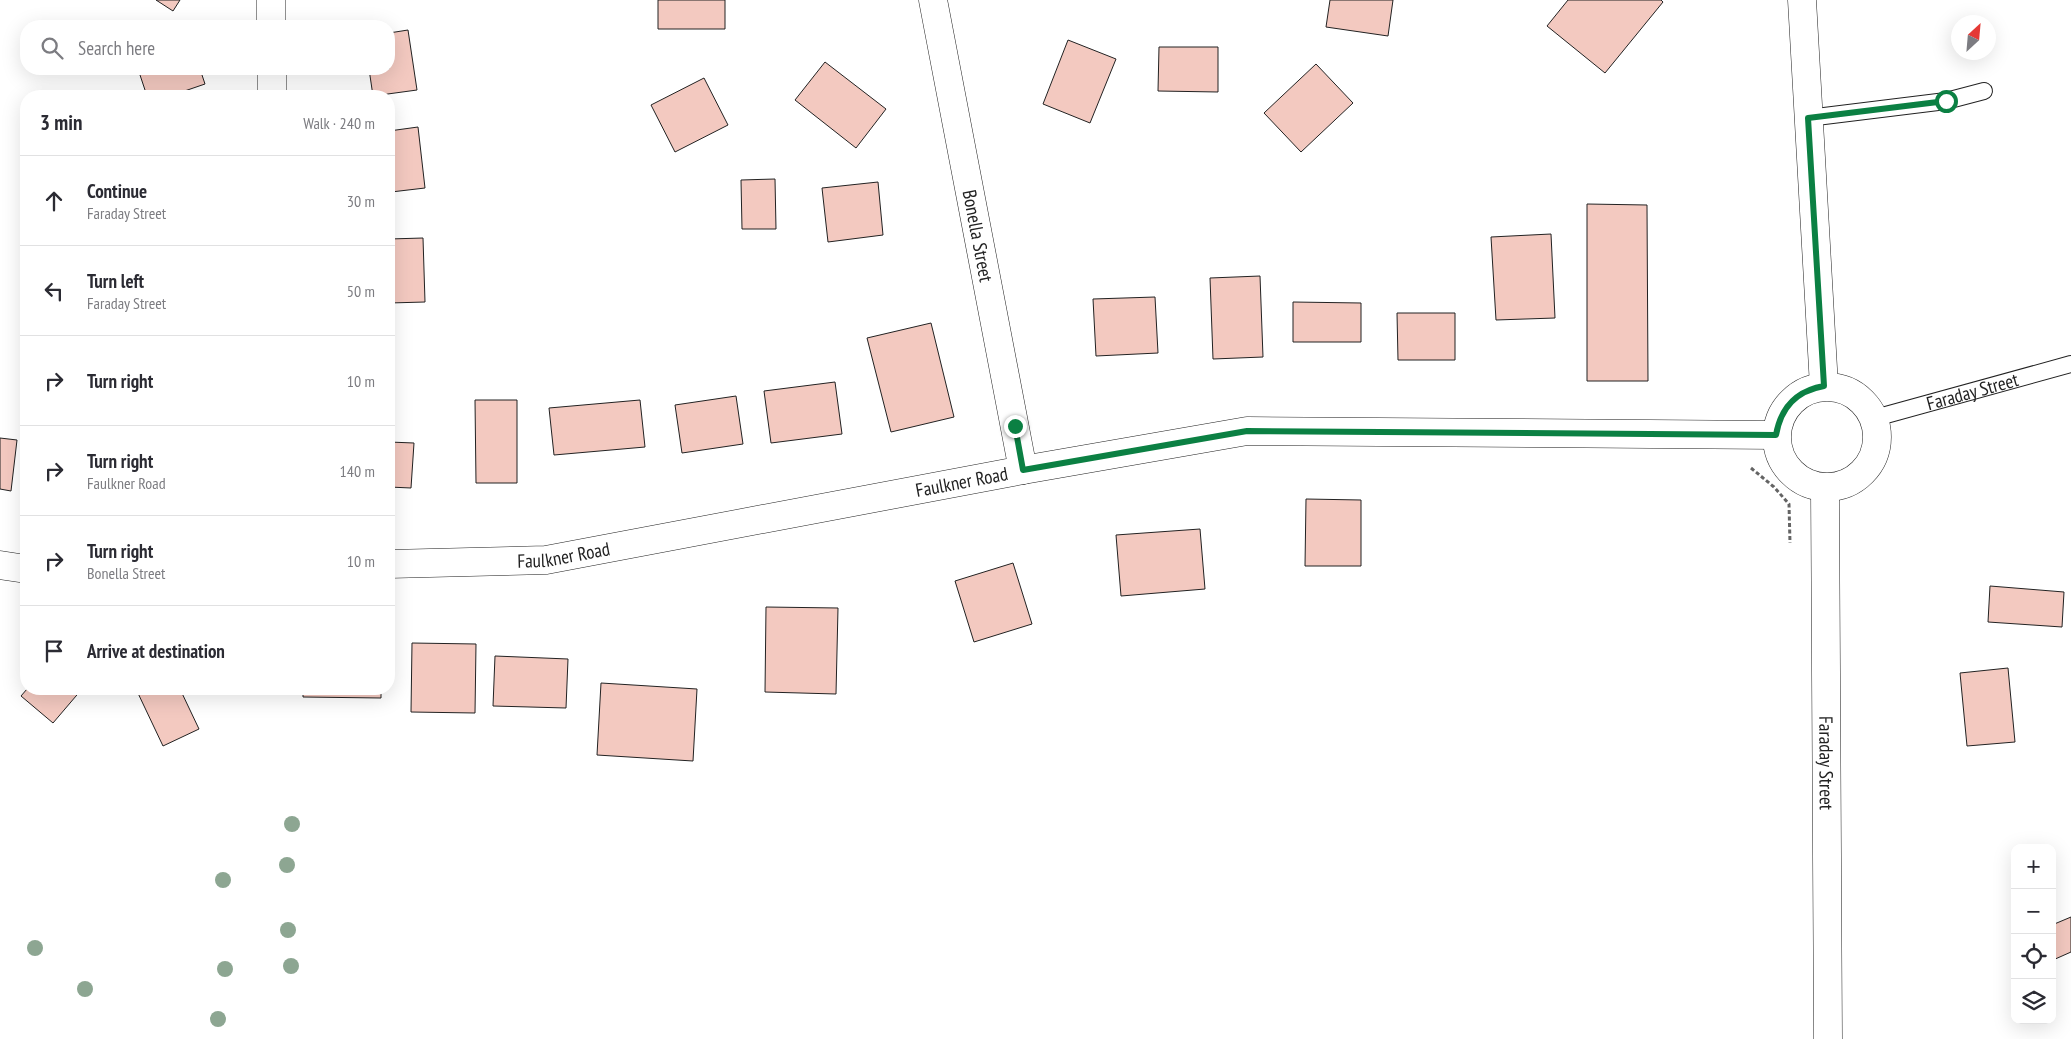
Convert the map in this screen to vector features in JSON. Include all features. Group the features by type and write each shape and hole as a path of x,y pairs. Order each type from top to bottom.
{"street":[{"path":"270,0 271,20"},
{"name":"Bonella Street","path":"933,0 1023,470"},
{"path":"1802,0 1824,386"},
{"path":"272,75 272,90"},
{"path":"1824,386 1839,388 1854,394 1866,404 1875,418 1878,435 1876,451 1869,466 1856,478 1841,486 1825,488 1809,484 1796,476 1785,465 1778,450 1776,435 1779,420 1786,407 1796,396 1809,389 1824,386"},
{"name":"Faulkner Road","path":"395,564 546,560 1023,470 1247,431 1776,435"},
{"name":"Faraday Street","path":"1825,488 1828,1039"},
{"path":"0,565 20,568"}],"lane":[{"path":"1808,118 1946,101 1984,91"},
{"name":"Faraday Street","path":"1875,418 2071,364"}],"path":[{"path":"1747,466 1774,487 1789,504 1790,544"}],"building":[{"path":"156,0 180,0 173,11"},
{"path":"658,0 725,0 725,29 658,29"},
{"path":"1330,0 1393,0 1388,36 1326,27"},
{"path":"1568,0 1661,0 1663,2 1605,73 1547,26"},
{"path":"408,30 417,90 395,93 395,90 372,90 370,75 395,75 395,32"},
{"path":"1068,40 1116,59 1090,123 1043,104"},
{"path":"1159,47 1218,47 1218,92 1158,91"},
{"path":"825,62 886,109 856,148 795,100"},
{"path":"1316,64 1353,103 1301,152 1264,113"},
{"path":"140,75 202,75 205,84 188,90 145,90"},
{"path":"704,78 728,125 675,152 651,105"},
{"path":"418,127 425,188 395,192 395,130"},
{"path":"775,179 776,229 742,229 741,180"},
{"path":"878,182 883,235 828,242 822,188"},
{"path":"1587,204 1647,205 1648,381 1587,381"},
{"path":"1551,234 1555,318 1496,320 1491,237"},
{"path":"423,238 425,302 395,303 395,239"},
{"path":"1260,276 1263,357 1213,359 1210,278"},
{"path":"1155,297 1158,353 1096,356 1093,299"},
{"path":"1293,302 1361,303 1361,342 1293,342"},
{"path":"1397,313 1455,313 1455,360 1398,360"},
{"path":"931,323 954,417 891,432 867,338"},
{"path":"835,382 842,434 771,443 764,391"},
{"path":"736,396 743,444 682,453 675,405"},
{"path":"475,400 517,400 517,483 476,483"},
{"path":"640,400 645,447 554,455 549,408"},
{"path":"0,438 17,440 11,491 0,489"},
{"path":"395,442 414,443 411,488 395,487"},
{"path":"1306,499 1361,500 1361,566 1305,566"},
{"path":"1200,529 1205,589 1121,596 1116,535"},
{"path":"1013,563 1032,624 974,642 955,581"},
{"path":"1990,586 2064,592 2062,627 1988,622"},
{"path":"766,607 838,608 836,694 765,692"},
{"path":"412,643 476,644 475,713 411,712"},
{"path":"495,656 568,659 566,708 493,706"},
{"path":"2008,668 2015,742 1967,746 1960,673"},
{"path":"601,683 697,689 693,761 597,755"},
{"path":"22,695 77,695 53,723"},
{"path":"139,695 183,695 199,729 163,746"},
{"path":"303,695 381,695 381,698 303,697"},
{"path":"2071,917 2071,952 2056,959 2056,934 2056,923"}],"route":[{"path":"1015,426 1023,470 1247,431 1776,435 1779,420 1786,407 1796,396 1809,389 1824,386 1808,118 1946,101"}]}
